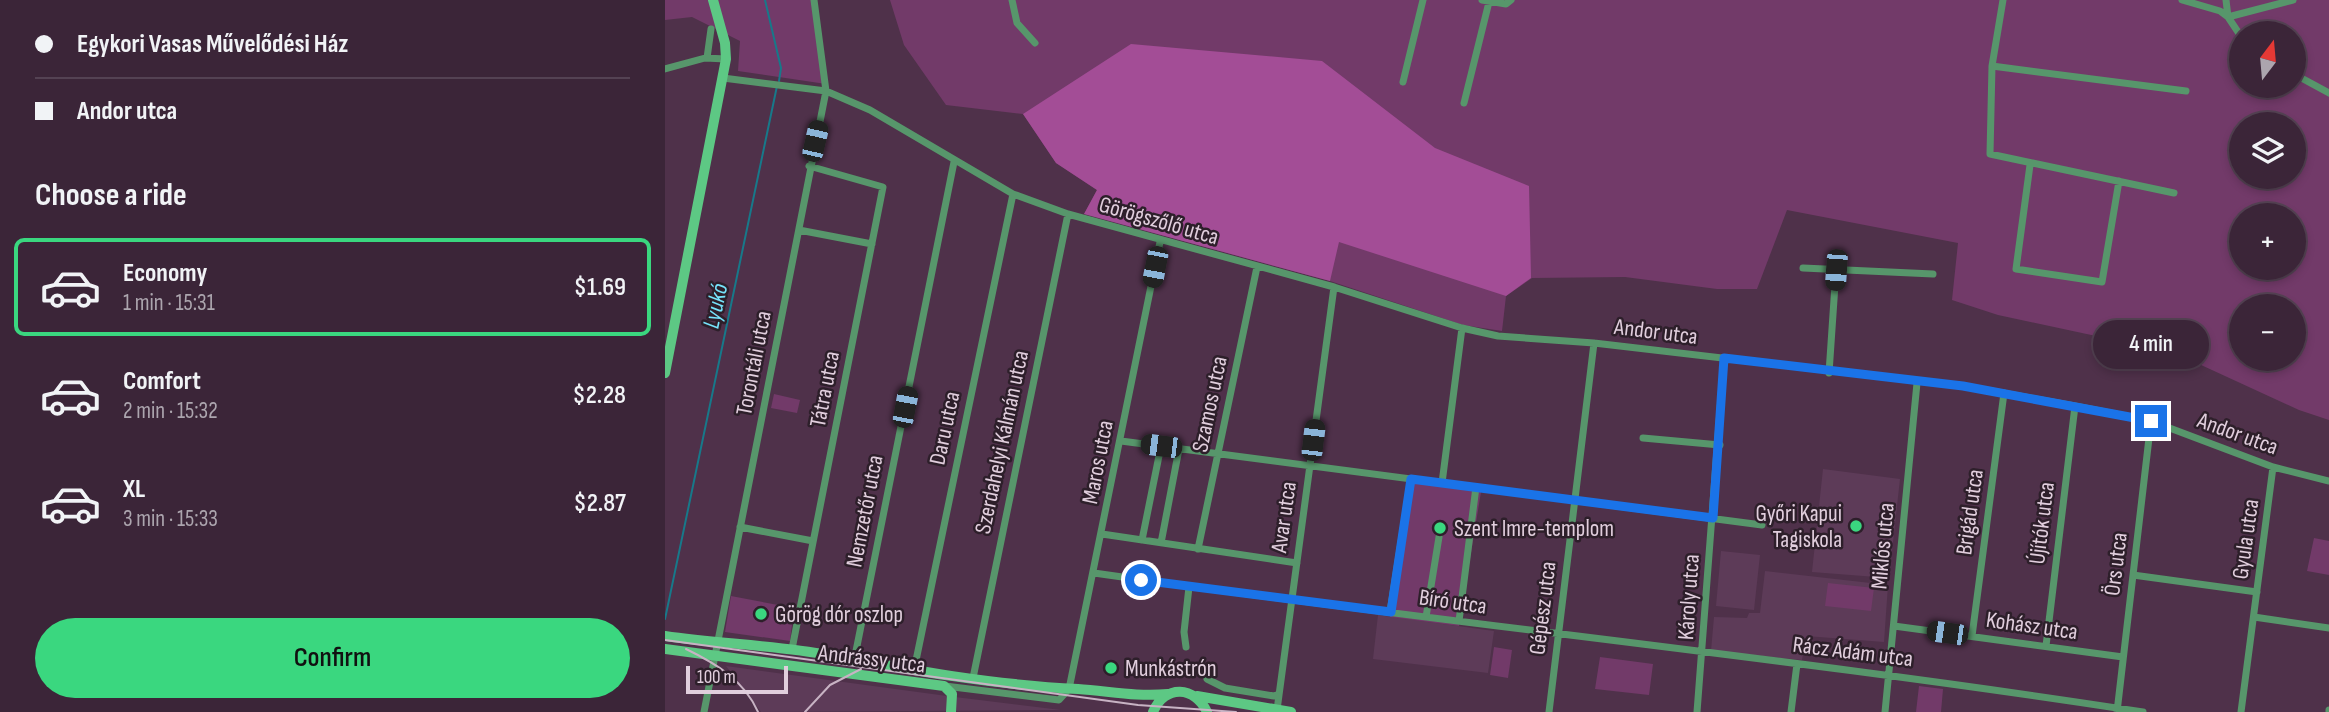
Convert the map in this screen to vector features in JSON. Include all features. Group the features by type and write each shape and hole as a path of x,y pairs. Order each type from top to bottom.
{"street":[{"path":"665,373 726,59 725,43 713,0"},
{"path":"814,0 826,90"},
{"path":"1012,0 1017,23 1035,43"},
{"path":"1403,82 1423,0"},
{"path":"1464,103 1485,1 1506,4 1511,0"},
{"path":"2003,0 1992,66 1990,154 2030,165 2174,193"},
{"path":"2182,0 2220,11 2231,21"},
{"path":"2226,0 2228,17"},
{"path":"2228,17 2293,0"},
{"path":"707,58 712,29"},
{"path":"665,69 707,58 726,59"},
{"path":"1992,66 2186,91"},
{"name":"Görögszőlő utca","path":"723,78 826,90 870,110 954,162 1013,194 1160,242 1333,287 1462,328 1498,336 1594,343"},
{"path":"2307,80 2327,90"},
{"name":"Torontáli utca","path":"704,712 826,90"},
{"name":"Nemzetőr utca","path":"854,661 954,162"},
{"path":"2030,165 2016,269 2102,282 2119,181"},
{"name":"Tátra utca","path":"792,649 883,187 809,166"},
{"name":"Daru utca","path":"914,670 1013,194"},
{"name":"Szerdahelyi Kálmán utca","path":"967,677 1068,214"},
{"path":"799,230 872,244"},
{"name":"Maros utca","path":"1069,689 1160,242"},
{"name":"Szamos utca","path":"1198,549 1257,267"},
{"path":"1803,268 1933,274"},
{"path":"1829,373 1836,270"},
{"name":"Avar utca","path":"1277,708 1333,287"},
{"path":"1442,483 1462,328"},
{"name":"Andor utca","path":"1594,343 2004,393 2075,406 2151,421 2273,467 2329,481"},
{"name":"Gépész utca","path":"1549,712 1594,343"},
{"name":"Károly utca","path":"1697,712 1720,445 1724,358"},
{"name":"Miklós utca","path":"1885,712 1917,383"},
{"name":"Brigád utca","path":"1972,636 2004,393"},
{"name":"Újítók utca","path":"2046,646 2075,406"},
{"name":"Örs utca","path":"2117,710 2151,421"},
{"path":"1643,438 1720,445"},
{"path":"1121,441 1762,524"},
{"path":"1142,540 1161,446"},
{"path":"1161,543 1178,449"},
{"name":"Gyula utca","path":"2241,712 2273,467"},
{"path":"1391,612 1411,479"},
{"path":"1459,621 1476,487"},
{"path":"740,527 813,541"},
{"path":"1102,534 1297,563"},
{"path":"1426,617 1439,537"},
{"name":"Bíró utca","path":"1094,573 1558,634"},
{"path":"2133,575 2257,592"},
{"path":"1186,647 1184,632 1189,587"},
{"path":"2254,617 2329,628"},
{"name":"Kohász utca","path":"1894,626 2123,657"},
{"name":"Rácz Ádám utca","path":"1558,634 1888,674 2143,712"},
{"name":"Andrássy utca","path":"665,636 792,649 914,670 1069,689 1140,697 1182,691 1196,696"},
{"name":"Andrássy utca","path":"665,649 949,689 1059,700 1069,689"},
{"path":"1791,712 1797,664"},
{"path":"951,712 949,689 967,677"},
{"path":"1207,679 1225,688 1274,696 1279,694"},
{"path":"1153,712 1161,699 1168,694"},
{"path":"1196,696 1291,712"},
{"path":"1196,696 1207,712"}],"shaded area":[{"path":"665,0 814,0 826,84 738,71 740,41 692,17 665,20"},
{"path":"890,0 2329,0 2329,420 2299,410 2175,353 1998,315 1952,300 1958,243 1787,210 1757,289 1717,289 1625,277 1532,278 1506,296 1502,331 1463,325 1330,281 1084,214 1097,190 1056,163 1023,114 946,105 904,45"},
{"path":"1131,44 1322,61 1435,148 1529,186 1531,278 1506,296 1339,242 1330,281 1084,214 1097,190 1056,163 1023,114"},
{"path":"774,394 800,400 797,413 771,408"},
{"name":"Győri Kapui Tagiskola","path":"1823,469 1900,479 1889,578 1812,572"},
{"path":"1413,482 1481,492 1459,626 1390,617"},
{"path":"2314,538 2329,541 2329,575 2307,571"},
{"path":"1721,551 1760,555 1754,610 1716,606"},
{"path":"1765,571 1888,585 1884,642 1806,636 1802,660 1711,651 1714,617 1747,618 1749,613 1760,613"},
{"path":"1828,583 1874,588 1871,611 1825,606"},
{"path":"731,596 794,608 790,641 725,632"},
{"path":"1378,615 1494,631 1488,673 1373,659"},
{"path":"1494,647 1512,650 1508,678 1490,675"},
{"path":"1600,657 1653,664 1649,695 1595,689"},
{"path":"726,666 947,696 1061,710 761,712"},
{"path":"1919,686 1943,689 1941,712 1916,712"}],"waterway":[{"name":"Lyukó","path":"765,0 781,68 779,81"},
{"name":"Lyukó","path":"665,619 777,86"}],"tram line":[{"path":"665,640 1138,705 1236,712"},
{"path":"686,649 728,674 745,691 758,712"},
{"path":"805,712 830,685 861,669"}],"place":[{"name":"Győri Kapui Tagiskola","path":"1856,526"},
{"name":"Szent Imre-templom","path":"1440,528"},
{"name":"Görög dór oszlop","path":"761,614"},
{"name":"Munkástrón","path":"1111,668"}],"route":[{"path":"1141,580 1391,612 1411,479 1713,518 1724,358 1917,383 1963,386 2151,421"}]}
